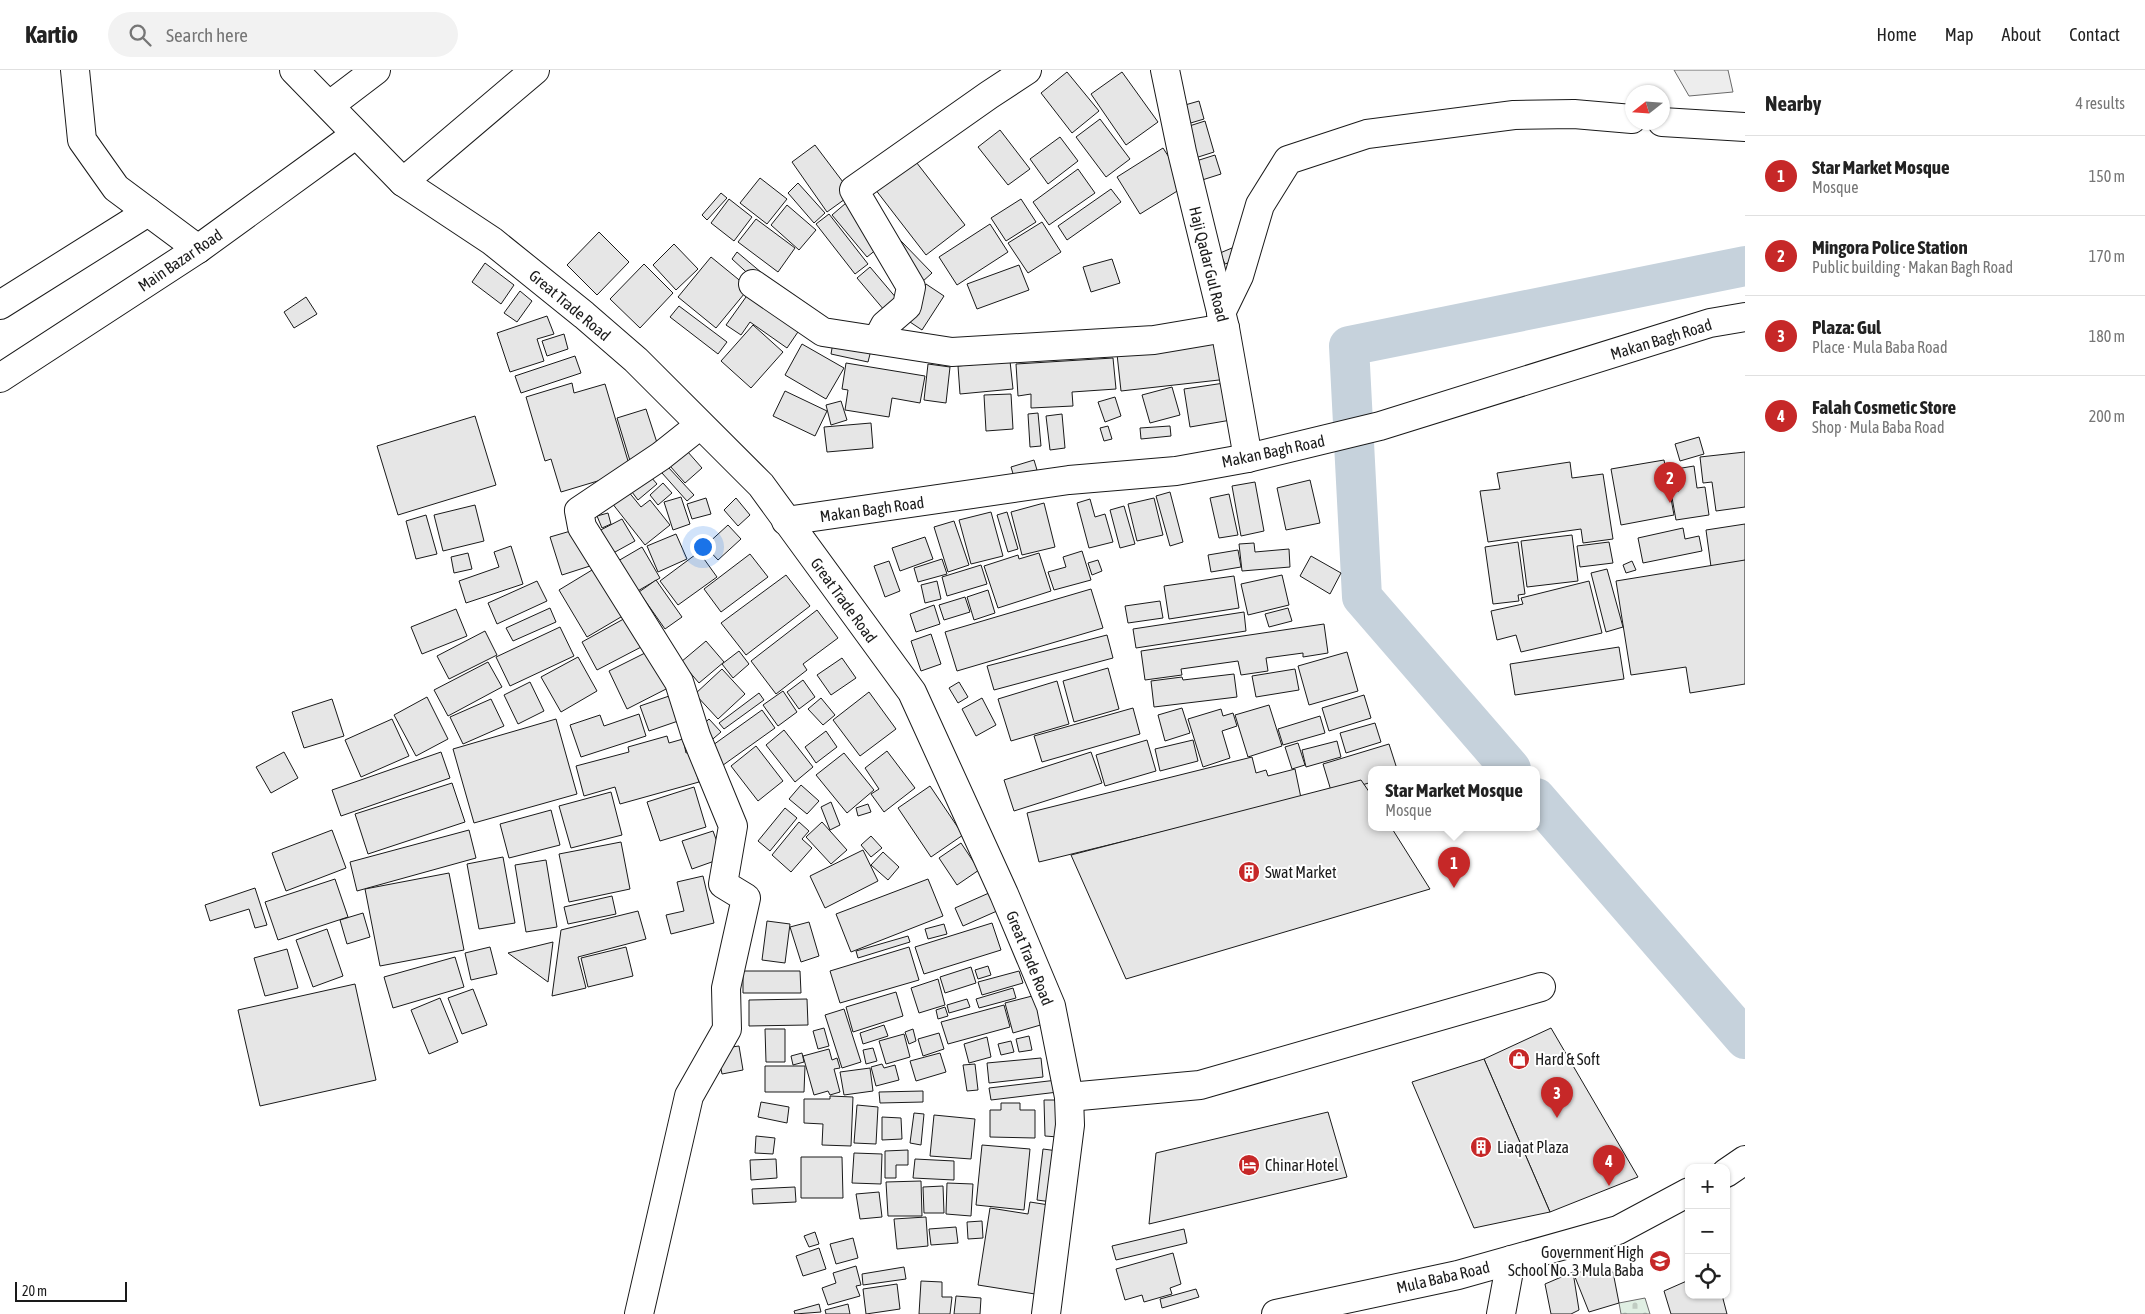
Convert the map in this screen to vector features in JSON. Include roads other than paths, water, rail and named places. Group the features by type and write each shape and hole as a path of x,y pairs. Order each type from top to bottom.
{"street":[{"path":"75,70 82,140 116,188 198,249"},
{"name":"Great Trade Road","path":"294,70 330,105 355,135 403,182 492,241 584,314 636,360 762,485 786,521 912,692 1004,894 1050,1006 1069,1097 1070,1125 1046,1314"},
{"path":"330,105 376,70"},
{"path":"403,182 535,70"},
{"path":"877,340 886,325 907,306 911,287 854,190 1027,70"},
{"name":"Haji Qadar Gul Road","path":"1165,70 1182,152 1223,321 1248,458"},
{"path":"752,284 823,332 952,352 1154,340 1223,321 1239,276 1260,205 1288,160 1367,134 1514,115 1574,114 1625,118"},
{"path":"1670,122 1745,127"},
{"name":"Main Bazar Road","path":"0,378 198,249 355,135"},
{"path":"0,305 148,212"},
{"name":"Makan Bagh Road","path":"786,521 1069,480 1176,471 1248,458 1380,426 1710,323 1745,317"},
{"path":"639,1314 689,1096 727,1029 726,988 746,898 723,884 733,826 696,736 679,682 582,527 579,511 661,456 700,425"},
{"path":"1069,1097 1200,1085 1541,987"},
{"name":"Mula Baba Road","path":"1276,1314 1458,1275 1618,1230 1685,1194"},
{"path":"1501,1314 1511,1260"}],"waterway":[{"path":"1508,766 1362,597 1349,346 1745,266"},
{"path":"1540,803 1745,1039"}],"place":[{"name":"Mingora Police Station","path":"1670,503"},
{"name":"Swat Market","path":"1249,872"},
{"name":"Star Market Mosque","path":"1454,888"},
{"name":"Hard & Soft","path":"1519,1059"},
{"name":"Plaza: Gul","path":"1557,1118"},
{"name":"Liaqat Plaza","path":"1481,1147"},
{"name":"Chinar Hotel","path":"1249,1165"},
{"name":"Falah Cosmetic Store","path":"1609,1186"},
{"name":"Government High School No. 3 Mula Baba","path":"1660,1261"}]}
